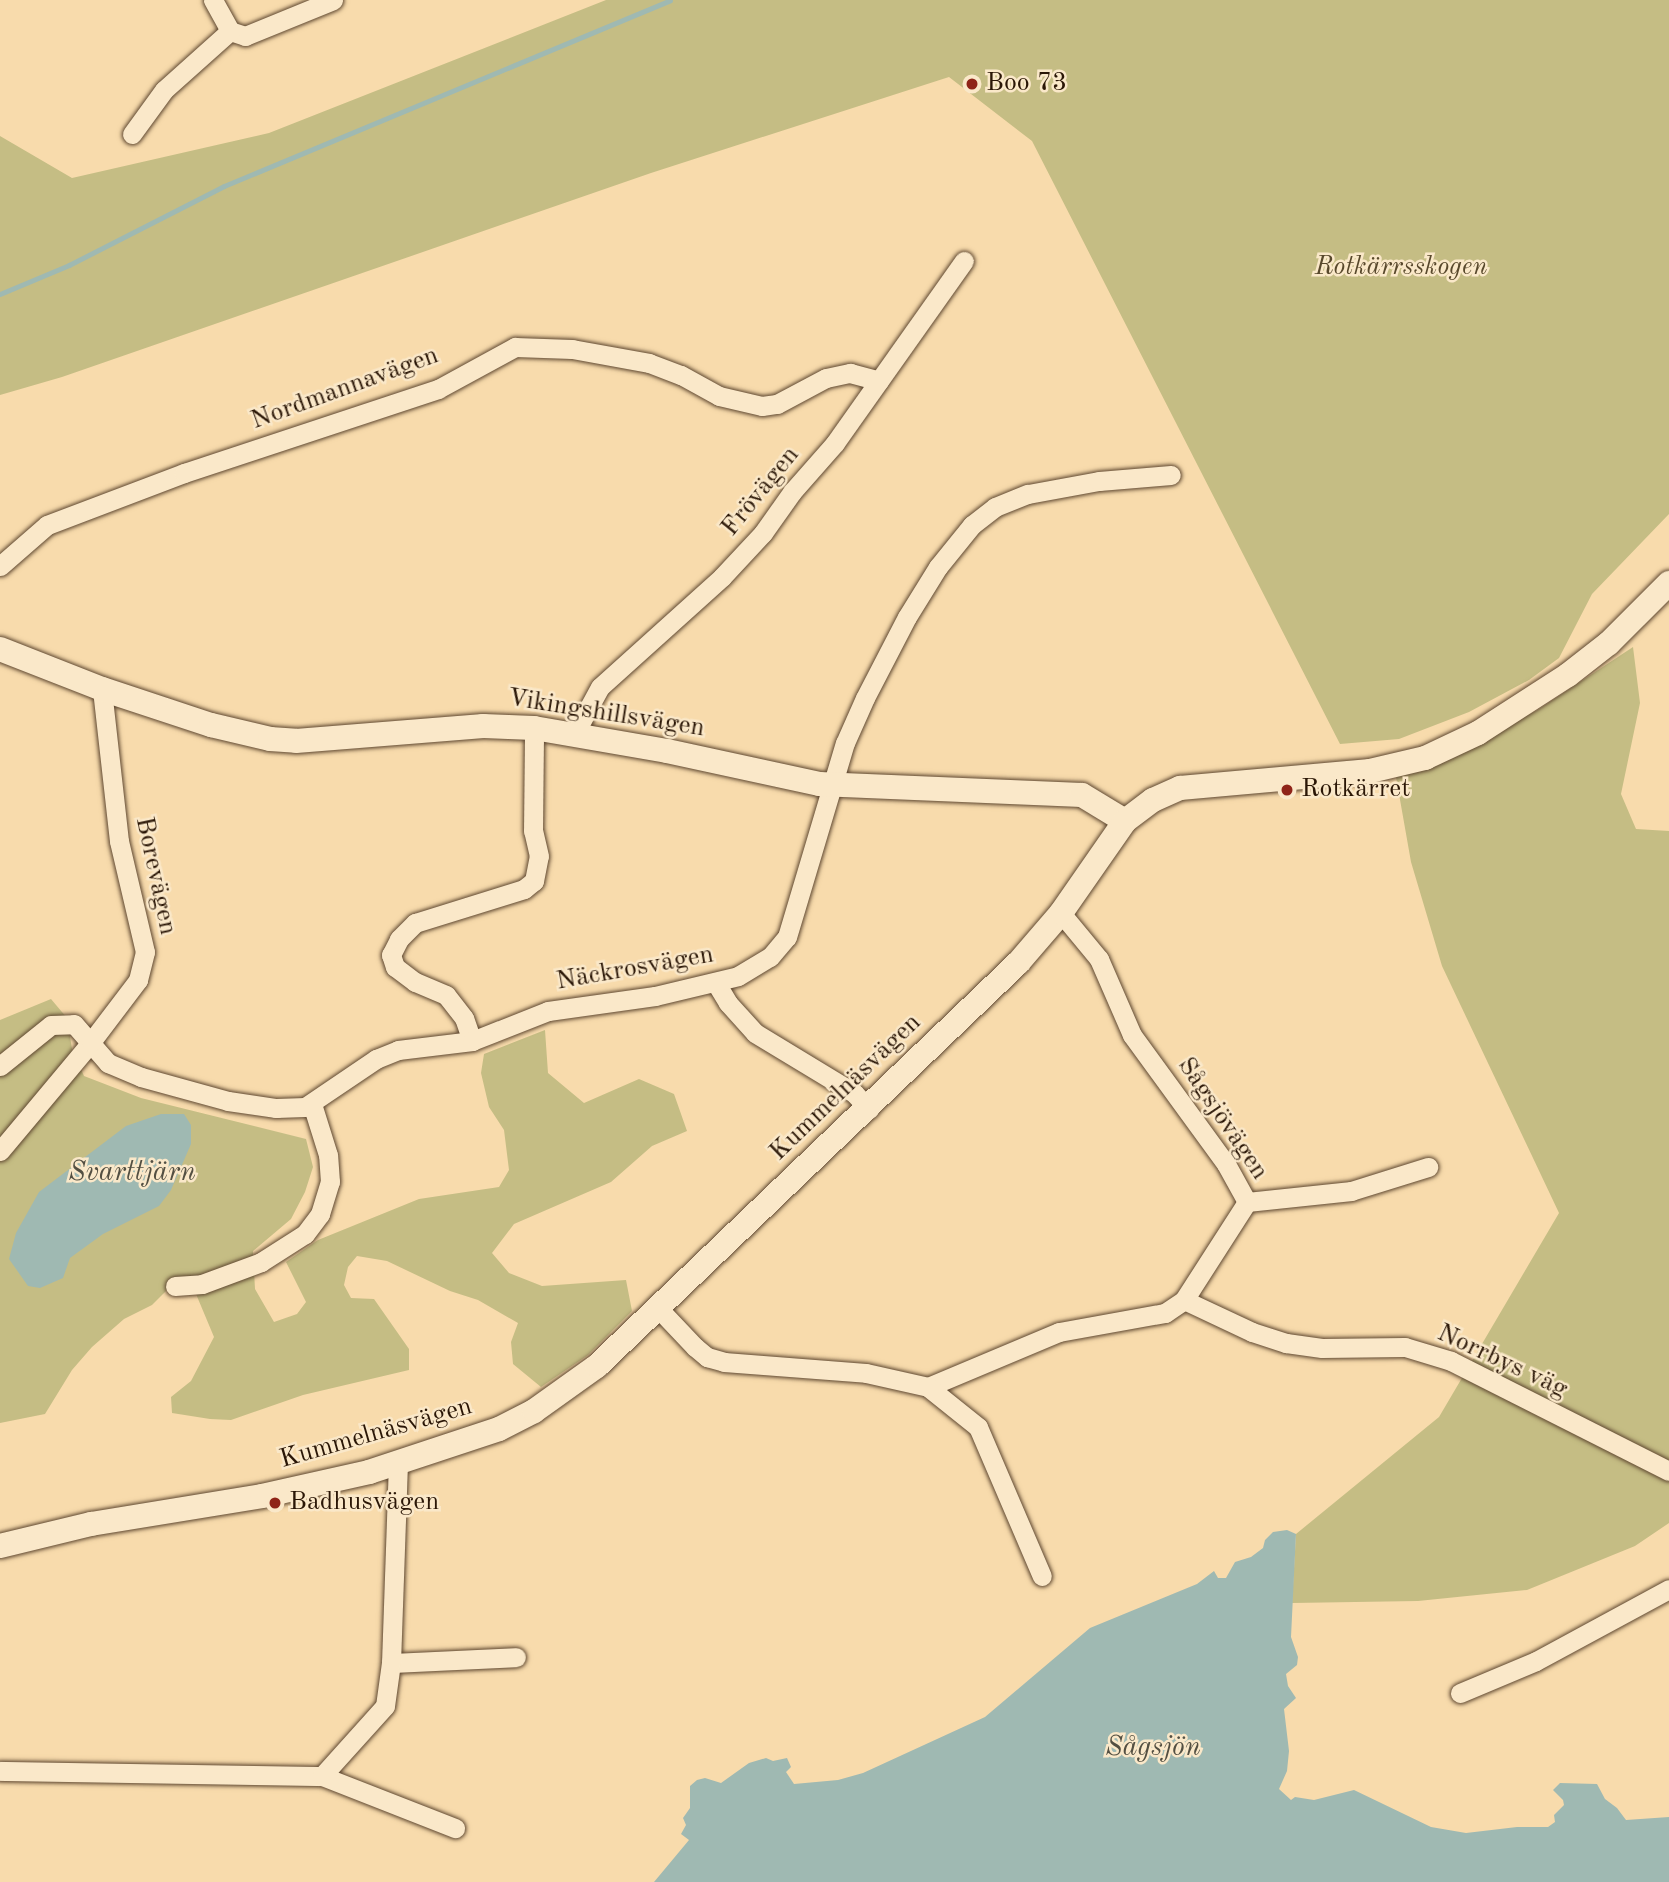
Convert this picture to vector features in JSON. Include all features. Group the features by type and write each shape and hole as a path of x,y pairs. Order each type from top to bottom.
{"street":[{"path":"213,0 230,32 245,36 332,0"},
{"path":"132,134 164,90 230,32"},
{"name":"Frövägen","path":"575,733 600,687 722,577 751,547 792,492 835,443 964,261"},
{"name":"Nordmannavägen","path":"0,566 47,525 184,473 438,389 515,348 572,349 649,363 681,375 719,396 750,405 777,404 826,378 850,373 878,381"},
{"name":"Näckrosvägen","path":"0,1066 51,1026 74,1024 108,1063 179,1090 276,1108 312,1104 376,1059 398,1050 472,1041 548,1011 655,996 738,976 770,957 787,937 845,743 865,698 907,617 938,567 972,525 995,507 1028,494 1099,481 1171,475"},
{"name":"Kummelnäsvägen","path":"0,1546 91,1524 262,1496 398,1464 499,1429 534,1410 597,1366 869,1109 1018,963 1061,913 1125,821 1153,800 1180,788 1370,771 1425,758 1478,733 1568,675 1609,643 1669,583"},
{"name":"Vikingshillsvägen","path":"0,649 102,689 239,733 296,741 483,726 534,728 575,733 832,785 1082,795 1125,821"},
{"name":"Borevägen","path":"0,1151 91,1042 138,980 145,952 119,842 102,689"},
{"path":"472,1041 464,1018 446,995 415,982 395,967 391,955 399,939 415,923 524,889 534,881 539,856 533,831 534,728"},
{"name":"Sågsjövägen","path":"1061,913 1099,959 1132,1035 1226,1164 1247,1202 1184,1300"},
{"path":"716,983 728,1003 755,1033 854,1093 869,1109"},
{"path":"175,1286 202,1284 261,1262 305,1234 320,1214 330,1182 328,1155 312,1104"},
{"path":"1247,1202 1351,1191 1427,1167"},
{"path":"928,1387 1059,1332 1165,1313 1184,1300"},
{"name":"Norrbys väg","path":"1184,1300 1252,1332 1286,1343 1322,1348 1405,1347 1451,1361 1669,1471"},
{"path":"658,1308 695,1347 708,1357 724,1362 866,1373 928,1387 978,1427 1042,1576"},
{"path":"322,1776 385,1706 391,1663 398,1464"},
{"path":"1460,1693 1536,1661 1669,1589"},
{"path":"391,1663 516,1657"},
{"path":"0,1771 322,1776 455,1828"}],"green space":[{"name":"Rotkärrsskogen","path":"606,0 1669,0 1669,514 1592,594 1559,658 1529,680 1469,712 1399,739 1340,744 1032,141 949,77 651,173 62,377 0,395 0,136 72,178 269,133"},
{"path":"1633,647 1640,703 1621,794 1636,829 1669,831 1669,1523 1635,1546 1527,1590 1418,1601 1292,1603 1296,1534 1439,1417 1559,1213 1442,966 1411,862 1396,777 1536,711"},
{"path":"51,999 67,1018 72,1049 84,1076 141,1098 306,1139 313,1167 305,1192 291,1219 253,1251 255,1289 274,1322 297,1314 306,1302 286,1262 318,1240 419,1199 499,1187 509,1170 504,1130 489,1107 481,1073 484,1054 545,1030 548,1073 584,1103 639,1079 674,1094 687,1131 652,1146 611,1182 514,1224 492,1253 509,1273 542,1286 626,1280 632,1311 588,1355 541,1387 513,1364 511,1342 518,1323 478,1300 450,1291 387,1261 357,1256 348,1267 344,1285 351,1298 374,1299 409,1349 409,1370 303,1395 231,1420 210,1419 172,1413 171,1397 191,1381 214,1337 196,1294 174,1283 152,1305 124,1319 92,1347 72,1370 45,1414 0,1423 0,1020"}],"water":[{"name":"Svarttjärn","path":"161,1114 184,1114 191,1125 191,1144 171,1190 159,1206 103,1234 70,1258 63,1278 40,1288 28,1286 9,1259 16,1233 39,1192 126,1126"},
{"name":"Sågsjön","path":"1287,1530 1296,1534 1291,1637 1298,1657 1297,1665 1286,1674 1288,1686 1296,1698 1284,1709 1289,1751 1287,1771 1279,1789 1291,1800 1295,1797 1314,1800 1354,1790 1431,1827 1466,1833 1517,1827 1548,1827 1555,1822 1554,1815 1564,1805 1563,1800 1553,1790 1560,1783 1597,1784 1605,1799 1617,1808 1626,1820 1669,1817 1669,1882 654,1882 689,1840 681,1834 686,1825 683,1818 690,1808 690,1786 697,1780 705,1778 721,1783 749,1763 766,1758 773,1761 787,1758 791,1767 786,1772 794,1784 838,1780 863,1773 985,1717 1090,1628 1197,1584 1214,1571 1218,1578 1226,1578 1235,1562 1251,1557 1263,1548 1265,1540 1273,1532"}],"waterway":[{"path":"0,294 69,265 224,186 670,0"}],"place":[{"name":"Boo 73","path":"972,84"},
{"name":"Rotkärret","path":"1287,790"},
{"name":"Badhusvägen","path":"275,1503"}]}
